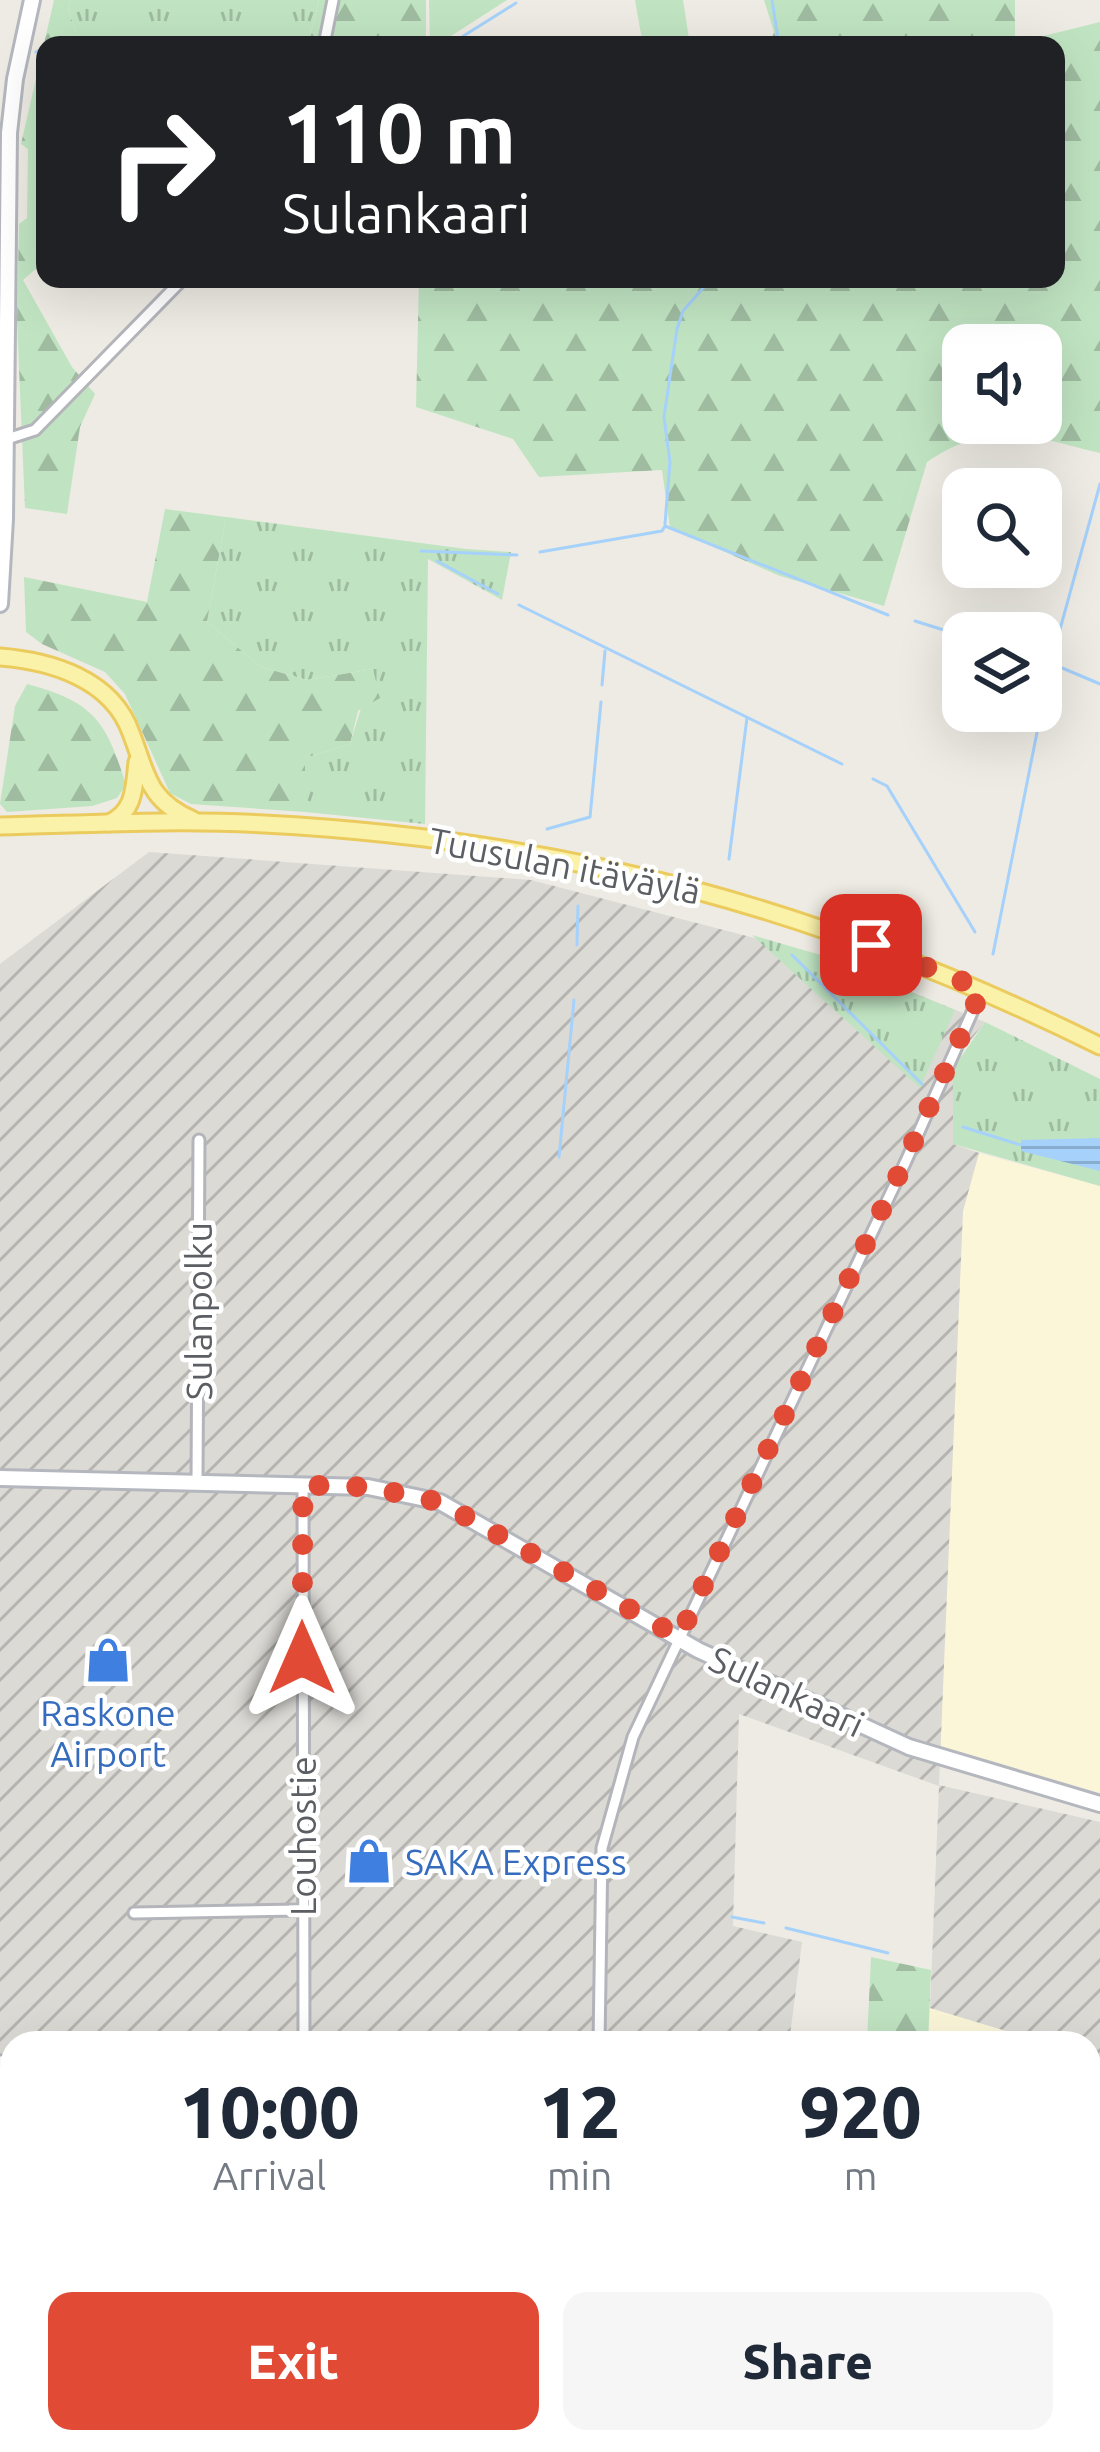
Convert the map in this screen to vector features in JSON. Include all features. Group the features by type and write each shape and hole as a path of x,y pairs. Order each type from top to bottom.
{"main road":[{"path":"0,657 50,665 92,684 123,718 137,759 158,798 199,822"},
{"path":"106,824 118,819 130,803 137,759"},
{"name":"Tuusulan itäväylä","path":"0,826 199,822 376,832 503,847 599,866 735,898 818,925 982,989 1100,1046"}],"street":[{"path":"0,604 7,439 3,237 9,133 32,0"},
{"path":"325,36 332,0"},
{"path":"7,439 35,430 174,288"},
{"path":"599,2031 602,1848 632,1737 982,989"},
{"name":"Sulanpolku","path":"197,1483 199,1140"},
{"name":"Sulankaari","path":"0,1478 368,1487 440,1502 698,1650 910,1747 1100,1804"},
{"name":"Louhostie","path":"303,1485 304,2031"},
{"path":"134,1913 302,1910"}],"shaded area":[{"path":"149,852 531,880 824,956 985,1022 962,1051 953,1144 979,1153 963,1211 939,1785 1100,1822 1100,2031 1006,2031 930,2008 939,1786 739,1714 733,1926 802,1942 791,2031 0,2031 0,964"},
{"path":"979,1153 1100,1186 1100,1793 941,1746 940,1675 963,1211"},
{"path":"930,2008 1006,2031 929,2031"}],"green space":[{"path":"54,0 71,0 68,8 77,36 46,36"},
{"path":"71,0 319,0 310,36 77,36 68,8"},
{"path":"319,0 426,0 426,36 310,36"},
{"path":"429,0 507,0 451,36 430,36"},
{"path":"635,0 683,0 689,36 641,36"},
{"path":"764,0 1015,0 1015,36 772,36"},
{"path":"1100,22 1100,453 1061,444 1062,324 942,324 942,444 961,444 927,462 884,606 780,576 670,528 662,470 539,477 513,439 416,407 419,288 1065,288 1065,36 1043,36"},
{"path":"36,79 36,269 23,280 72,367 95,394 80,427 67,514 25,508 17,321 19,224 27,218 28,149 21,144"},
{"path":"165,509 226,517 207,622 261,667 307,680 373,669 380,698 358,711 350,744 305,758 305,812 191,804 170,793 125,694 105,672 26,632 24,577 147,602"},
{"path":"226,517 511,552 502,600 428,559 425,824 305,812 305,758 350,744 373,669 307,680 261,667 207,622"},
{"path":"27,684 68,698 94,717 112,745 126,785 117,798 92,806 7,812 0,804 15,706"},
{"path":"752,935 824,956 955,1010 920,1088"},
{"path":"985,1022 1100,1079 1100,1186 953,1144 953,1069"},
{"path":"871,1957 931,1970 928,2031 868,2031"}],"water":[{"path":"1100,1138 1100,1171 1021,1151 1021,1140"}],"waterway":[{"path":"772,0 778,36"},
{"path":"463,36 516,3"},
{"path":"665,524 670,462 664,417 677,329 683,311 703,288"},
{"path":"993,954 1051,662 1100,484"},
{"path":"540,552 662,531 665,526 888,615"},
{"path":"421,551 517,555"},
{"path":"437,561 498,594"},
{"path":"519,605 842,764"},
{"path":"915,621 942,629"},
{"path":"602,685 605,651"},
{"path":"1062,668 1100,684"},
{"path":"547,829 590,817 601,702"},
{"path":"729,859 747,718"},
{"path":"873,779 887,786 975,932"},
{"path":"577,945 578,906"},
{"path":"792,955 922,1084"},
{"path":"559,1157 574,1000"},
{"path":"963,1127 1021,1145"},
{"path":"732,1917 764,1923"},
{"path":"786,1928 888,1953"}],"place":[{"name":"Raskone Airport","path":"108,1660"},
{"name":"SAKA Express","path":"369,1861"}],"route":[{"path":"302,1658 303,1485 368,1487 440,1502 679,1637 982,989 871,945"}]}
